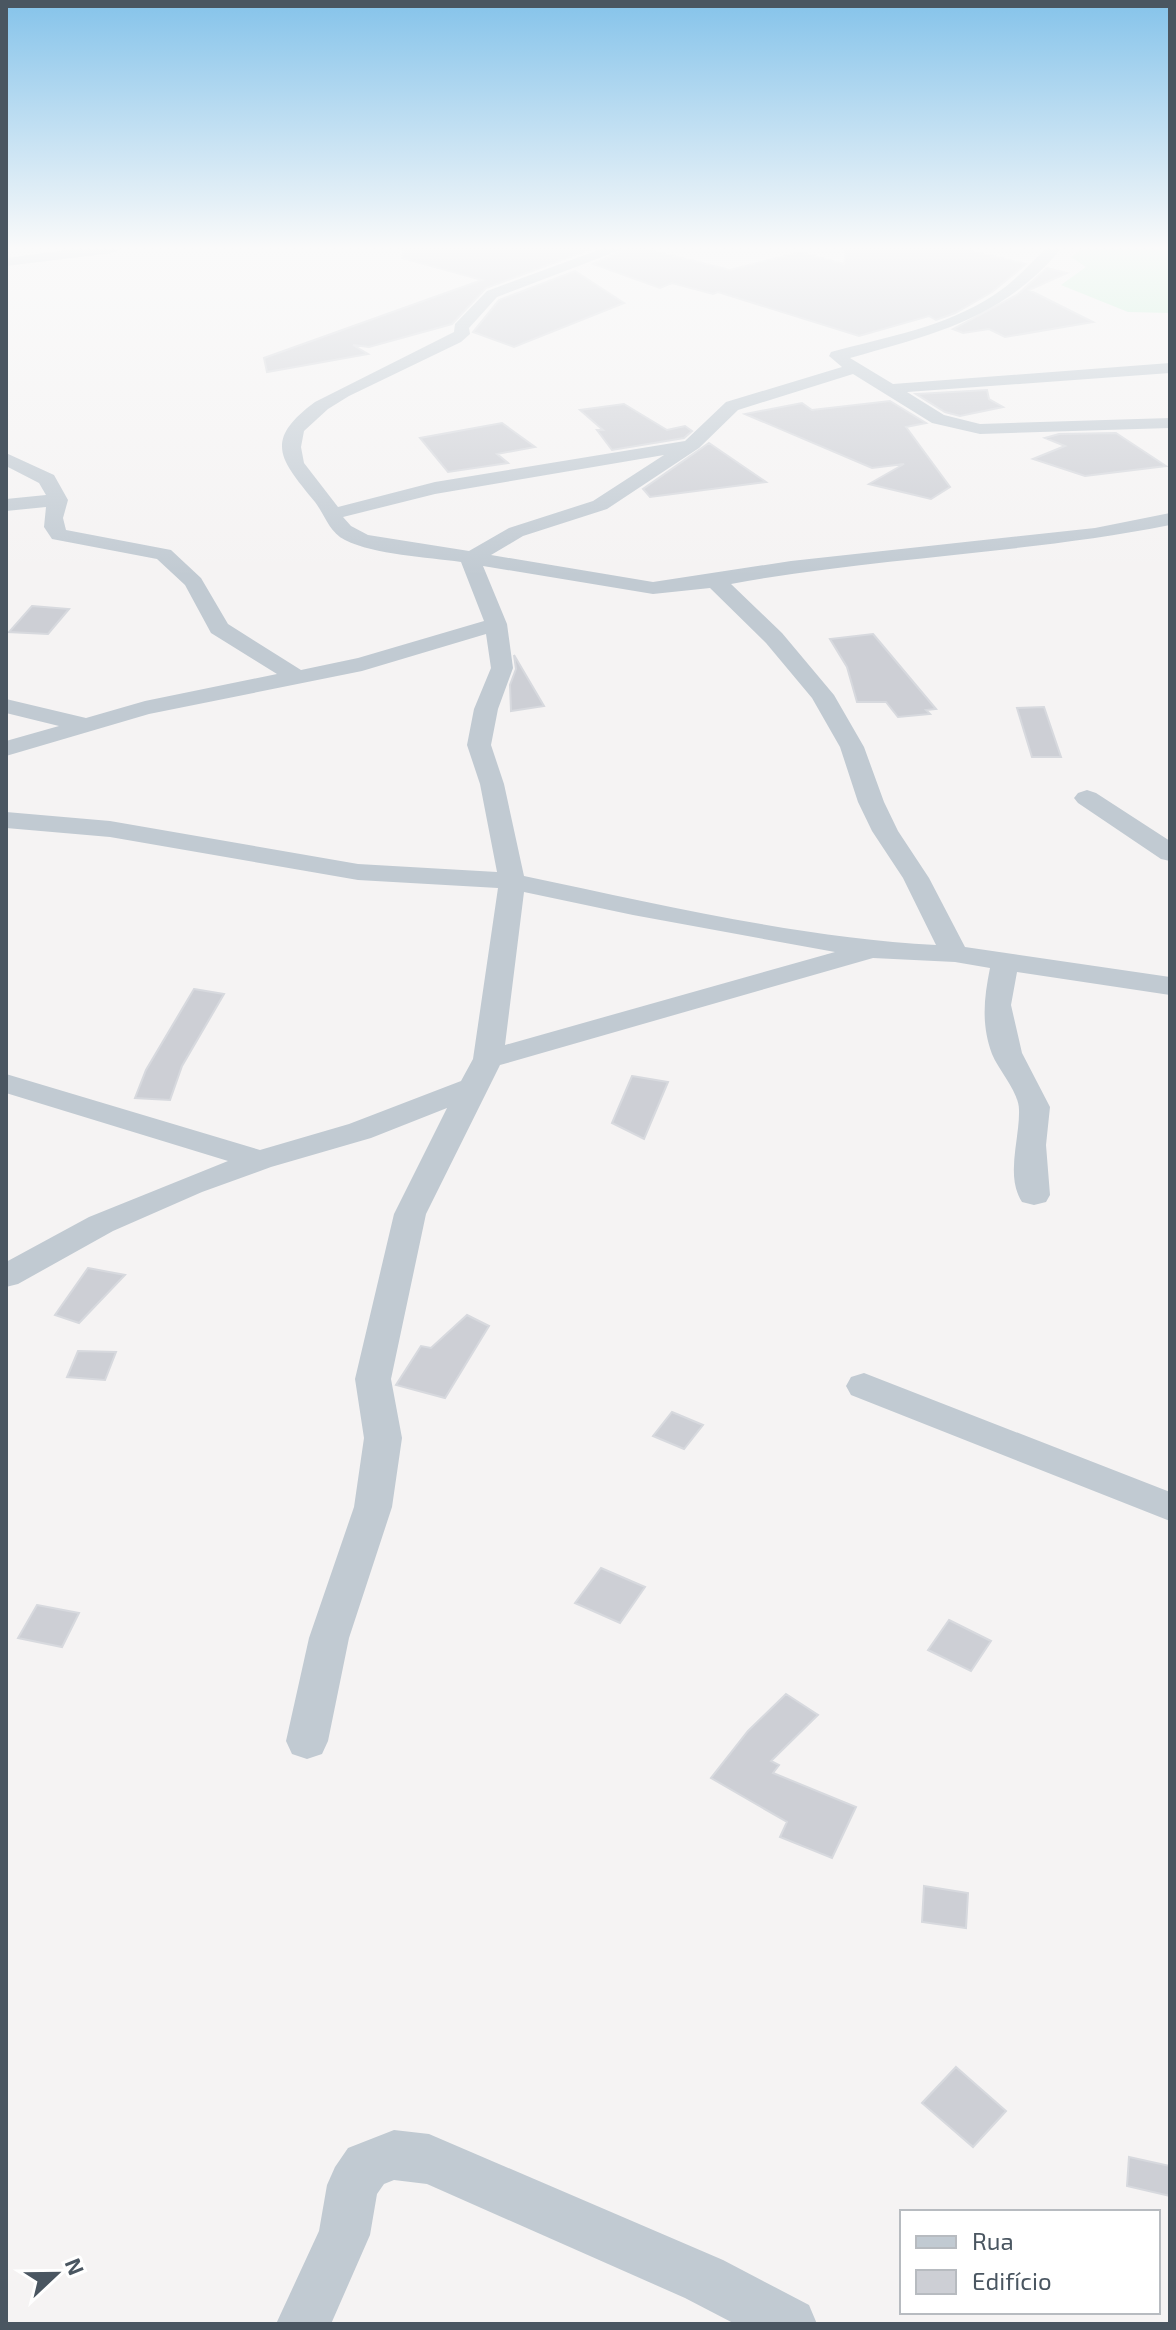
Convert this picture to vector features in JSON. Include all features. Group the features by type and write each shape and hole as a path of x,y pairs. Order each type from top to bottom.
{"street":[{"path":"417,358 334,398 295,430 291,459 305,483 316,492 347,535 470,559 653,588 715,581 791,567 1095,534 1170,519"},
{"path":"840,358 938,419 980,429 1170,423"},
{"path":"470,559 492,543 516,532 600,505 693,444 732,406 796,384 857,368"},
{"path":"891,389 972,379 1064,377 1170,368"},
{"path":"332,514 435,488 693,444"},
{"path":"6,459 47,479 58,500 52,522 53,529 59,535 164,554 194,582 219,628 299,678"},
{"path":"6,505 58,500"},
{"path":"307,1741 329,1638 373,1507 383,1438 373,1379 410,1214 480,1073 512,881 492,784 479,745 486,709 502,668 496,624 470,559"},
{"path":"715,581 774,638 822,695 852,747 871,802 885,831 916,878 955,954"},
{"path":"6,749 145,708 362,664 496,624"},
{"path":"6,706 86,725"},
{"path":"1087,798 1170,853"},
{"path":"6,820 110,829 358,872 512,881 633,907 872,950 955,954 1170,986"},
{"path":"6,1276 101,1224 191,1185 260,1160 360,1131 480,1073 872,950"},
{"path":"1005,962 997,1005 1007,1053 1035,1107 1030,1145 1034,1195"},
{"path":"6,1083 260,1160"},
{"path":"864,1386 1170,1507"},
{"path":"303,2324 344,2235 353,2185 366,2166 394,2155 429,2159 704,2279 790,2324"}],"building":[{"path":"265,358 347,358 267,372"},
{"path":"987,390 989,399 1003,407 960,416 945,412 916,394"},
{"path":"890,401 926,423 906,427 950,487 931,499 869,484 904,464 872,468 745,414 802,403 812,410"},
{"path":"624,404 667,430 685,426 692,431 684,438 612,450 597,430 603,430 580,410"},
{"path":"502,423 535,447 497,454 508,463 448,472 420,438"},
{"path":"1116,433 1166,466 1085,476 1033,459 1065,446 1045,438 1059,434"},
{"path":"709,443 766,482 650,497 643,489"},
{"path":"32,606 69,609 48,634 9,632"},
{"path":"873,634 936,709 926,710 930,714 898,717 886,702 857,702 847,667 830,639"},
{"path":"514,655 544,706 511,711 510,685 516,669"},
{"path":"1044,707 1061,757 1032,757 1017,708"},
{"path":"194,989 224,994 182,1066 170,1100 135,1098 146,1070"},
{"path":"632,1076 668,1082 644,1139 612,1123"},
{"path":"88,1268 125,1275 79,1323 55,1315"},
{"path":"467,1315 489,1326 445,1398 396,1385 421,1346 431,1348"},
{"path":"78,1351 116,1352 105,1380 67,1377"},
{"path":"672,1412 703,1425 684,1449 653,1436"},
{"path":"601,1568 645,1587 620,1623 575,1603"},
{"path":"37,1605 79,1613 62,1647 18,1638"},
{"path":"949,1620 991,1641 971,1671 928,1650"},
{"path":"786,1694 818,1715 771,1761 779,1765 773,1773 856,1807 832,1858 780,1837 787,1822 711,1778 748,1731"},
{"path":"924,1886 968,1893 966,1928 922,1922"},
{"path":"956,2067 1006,2111 973,2147 922,2103"},
{"path":"1129,2157 1170,2166 1170,2196 1127,2186"}]}
